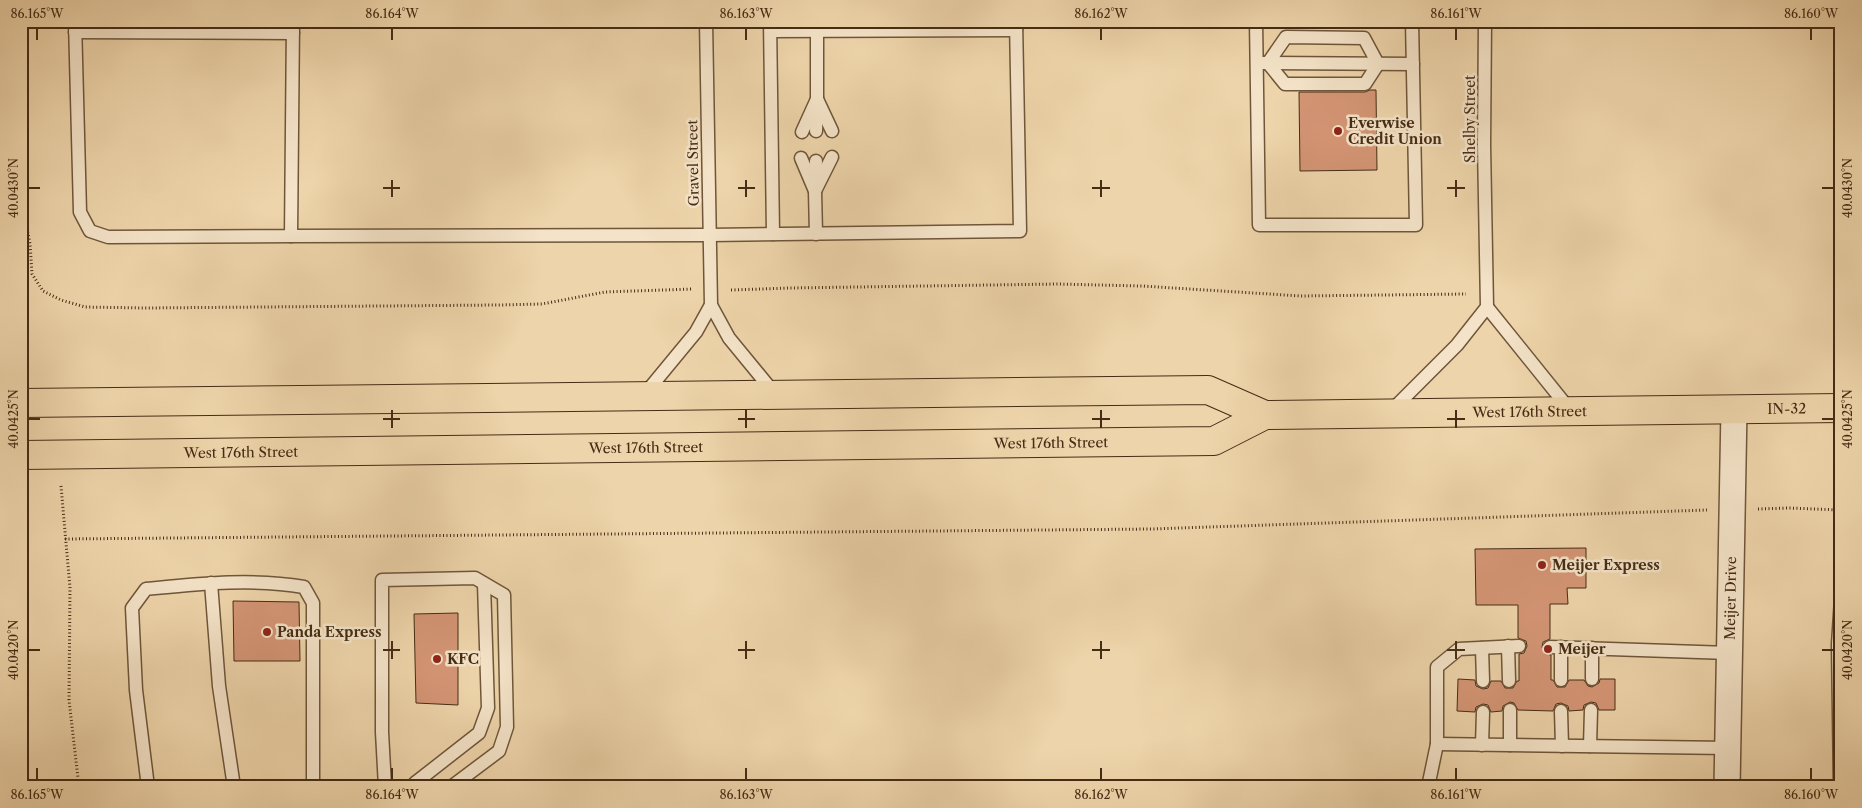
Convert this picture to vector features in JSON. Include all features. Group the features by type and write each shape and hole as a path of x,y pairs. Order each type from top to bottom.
{"main road":[{"name":"West 176th Street","path":"21,403 1208,390 1265,415 1734,409"},
{"name":"IN-32","path":"1734,409 1841,408"},
{"name":"West 176th Street","path":"21,455 1214,441 1265,415"}],"street":[{"name":"Meijer Drive","path":"1727,787 1734,409"}],"lane":[{"name":"Gravel Street","path":"706,21 711,305 729,338 775,394"},
{"path":"1256,21 1262,63 1259,225 1416,225 1412,21"},
{"name":"Shelby Street","path":"1485,21 1484,145 1487,300"},
{"path":"291,236 293,27 75,27 80,212 90,231 108,237 710,235 1020,231 1016,26 817,31 770,26 773,234"},
{"path":"816,130 817,31"},
{"path":"1262,63 1286,37 1364,38 1378,64"},
{"path":"1262,63 1414,64"},
{"path":"1262,63 1285,84 1365,84 1378,64"},
{"path":"817,99 832,131"},
{"path":"802,132 817,99"},
{"path":"815,191 832,157"},
{"path":"801,158 815,191"},
{"path":"816,161 816,234"},
{"path":"1389,414 1457,345 1487,300 1571,411"},
{"path":"644,396 696,332 711,305"},
{"path":"386,787 382,732 382,580 475,578 504,595 507,727 499,752 451,787"},
{"path":"148,787 136,690 132,608 146,588 211,583 276,582 304,587 313,603 313,787"},
{"path":"211,583 219,686 234,787"},
{"path":"414,787 415,783 478,733 488,708 484,584"},
{"path":"1840,787 1838,644 1841,599"},
{"path":"1428,787 1437,744 1437,668 1458,648 1513,646 1509,681"},
{"path":"1561,680 1556,647 1729,653"},
{"path":"1482,648 1483,681"},
{"path":"1592,648 1592,680"},
{"path":"1510,710 1510,745"},
{"path":"1590,746 1591,710"},
{"path":"1561,711 1562,746"},
{"path":"1482,745 1483,712"},
{"path":"1437,744 1728,748"}],"path":[{"path":"21,194 30,244 32,274 43,291 61,300 85,307 234,308 534,304 605,292 710,288 735,291 790,288 1058,284 1142,286 1301,296 1487,300"},
{"path":"61,486 70,588 69,700 79,787"},
{"path":"65,539 1151,529 1788,508 1841,510"}],"building":[{"name":"Everwise Credit Union","path":"1376,90 1377,170 1300,171 1299,92 1365,92"},
{"path":"1586,548 1586,588 1567,588 1568,604 1550,604 1550,639 1543,642 1542,647 1545,654 1551,655 1551,680 1553,680 1557,687 1565,687 1569,680 1584,680 1588,686 1592,687 1599,683 1600,679 1615,679 1615,710 1599,710 1596,703 1591,702 1584,705 1583,710 1569,711 1568,706 1561,703 1556,704 1553,711 1518,710 1514,703 1510,702 1503,706 1502,711 1491,712 1488,705 1483,704 1476,707 1475,712 1457,711 1458,679 1475,680 1476,686 1483,689 1488,688 1491,681 1501,681 1505,688 1513,688 1517,681 1519,681 1519,654 1524,653 1527,646 1526,641 1518,638 1518,605 1476,605 1475,549"},
{"name":"Panda Express","path":"233,601 299,602 300,661 234,661"},
{"name":"KFC","path":"458,613 458,705 416,703 414,614"}],"place":[{"name":"Everwise Credit Union","path":"1338,131"},
{"name":"Meijer Express","path":"1542,565"},
{"name":"Panda Express","path":"267,632"},
{"name":"Meijer","path":"1548,649"},
{"name":"KFC","path":"437,659"}]}
